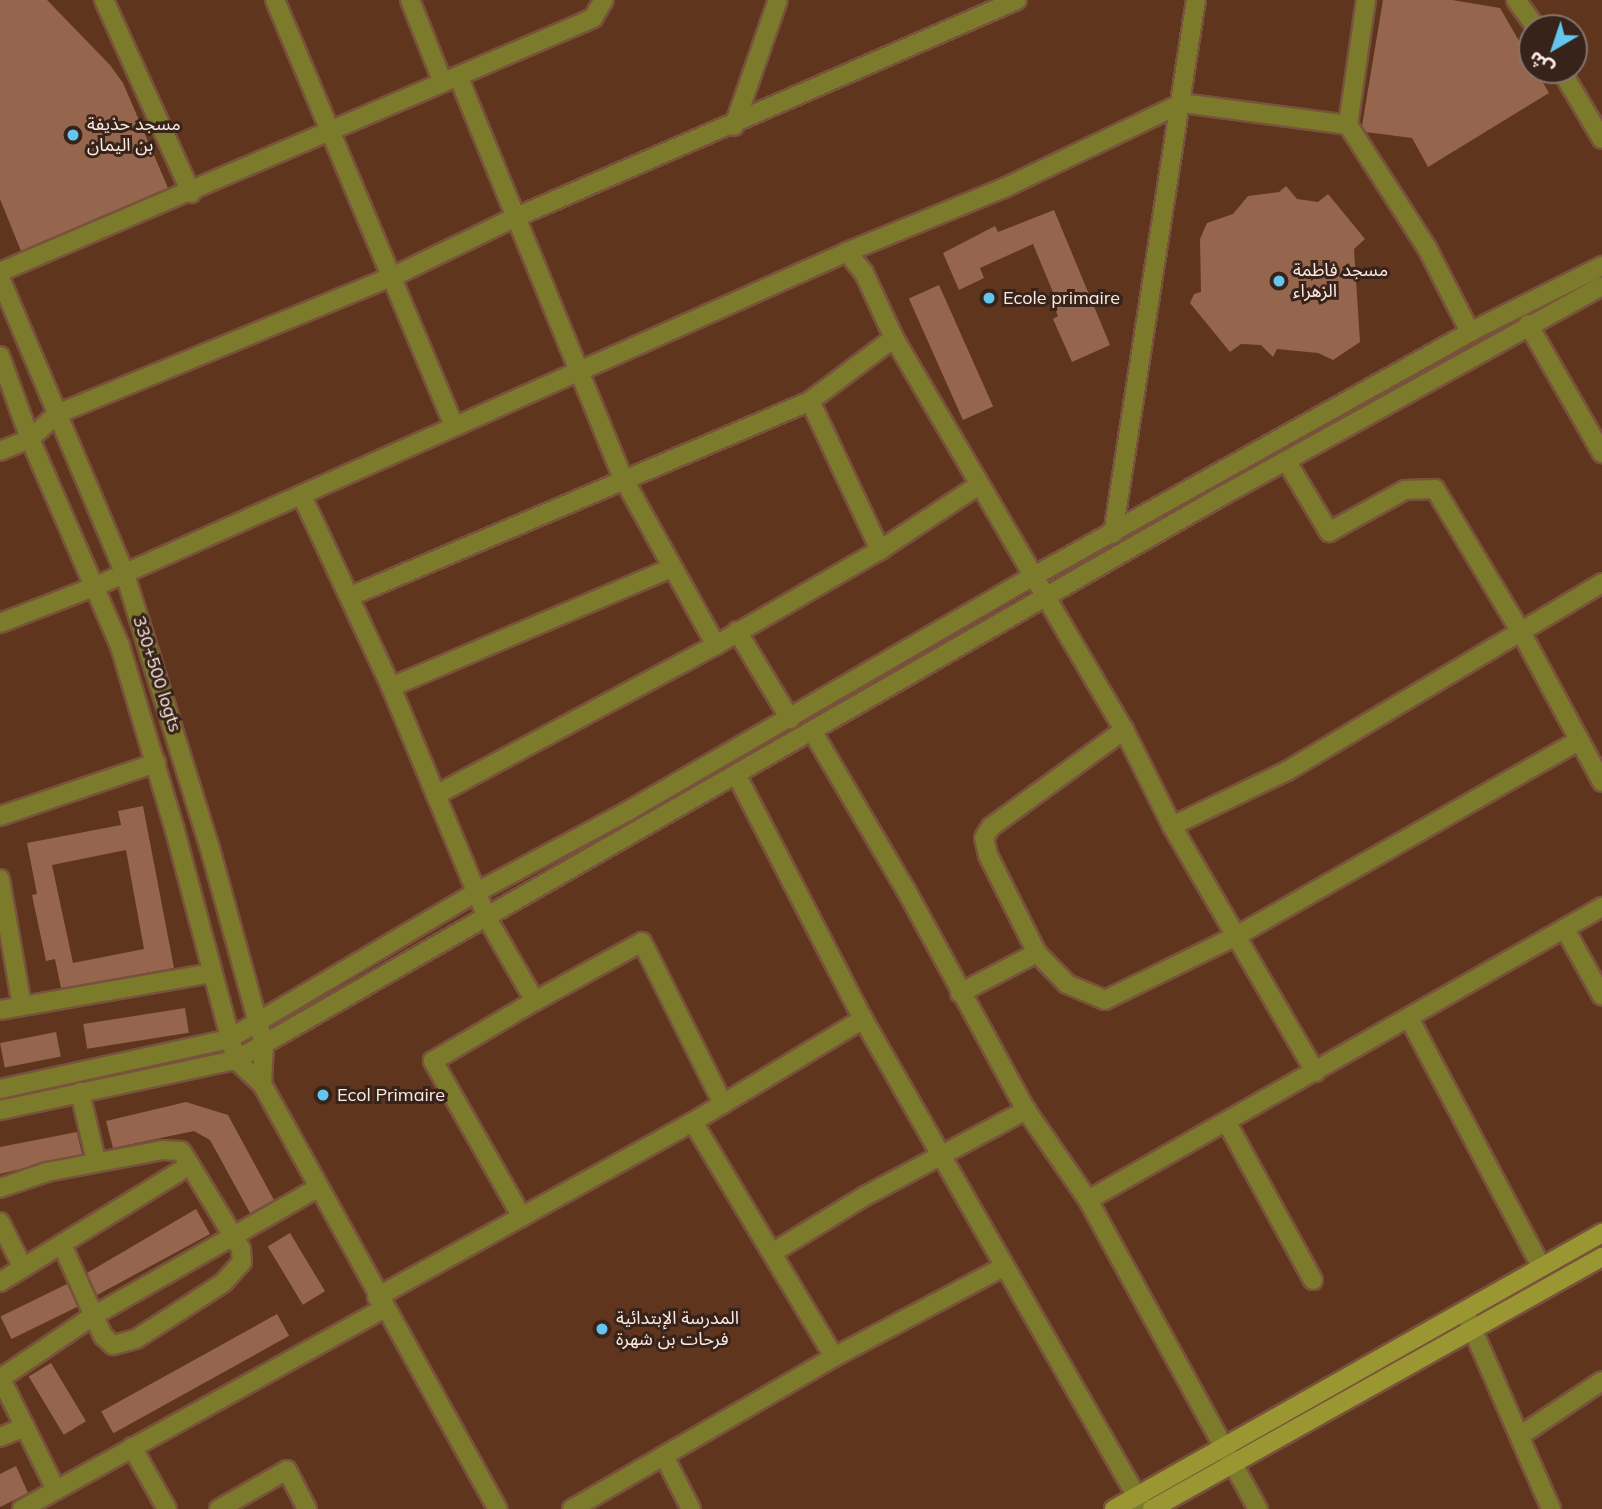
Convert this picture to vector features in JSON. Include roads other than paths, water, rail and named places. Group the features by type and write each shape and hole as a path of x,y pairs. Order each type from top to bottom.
{"main road":[{"path":"1152,1509 1228,1456 1541,1266 1602,1233"},
{"path":"1114,1509 1141,1503 1471,1331 1602,1257"}],"street":[{"path":"104,0 191,193"},
{"path":"275,0 329,135 394,276 454,425"},
{"path":"410,0 451,80 514,218 623,478 716,645"},
{"path":"0,275 329,135 593,18 604,0"},
{"path":"734,126 778,0"},
{"path":"0,451 30,439 57,414 394,276 514,218 734,126 1017,0"},
{"path":"1113,534 1196,0"},
{"path":"1366,0 1348,125 1427,248 1471,332"},
{"path":"1569,84 1602,139"},
{"path":"0,623 94,587 124,570 302,496 454,425 578,374 847,251 1004,188 1182,103 1348,125"},
{"path":"847,251 864,273 894,338 1124,730 1172,825 1315,1072"},
{"path":"0,1089 229,1039 477,892 789,719 1034,576 1471,332 1602,265"},
{"name":"330+500 logts","path":"0,275 124,570 209,845 256,1023 264,1044 262,1084"},
{"path":"0,1110 236,1060 736,774 814,734 1046,598 1528,324 1602,286"},
{"path":"1528,324 1602,453"},
{"path":"351,596 623,478 810,401 894,338"},
{"path":"0,356 30,439 120,646 156,763 236,1060 262,1084 316,1189 498,1509"},
{"path":"810,401 880,550"},
{"path":"1259,450 1269,472"},
{"path":"1287,462 1329,532 1405,490 1435,489 1522,634 1577,742 1602,782"},
{"path":"436,795 716,645 880,550 979,485"},
{"path":"302,496 351,596 487,918 535,1001"},
{"path":"391,688 671,568"},
{"path":"1172,825 1287,771 1522,634 1602,583"},
{"path":"737,631 789,719"},
{"path":"1124,730 990,827 984,838 988,855 1037,953 1067,985 1105,1000 1238,935 1577,742"},
{"path":"814,734 906,890 1026,1110 1088,1200 1258,1509"},
{"path":"0,816 126,770 156,763"},
{"path":"736,774 863,1019 1141,1503"},
{"path":"0,879 22,1006"},
{"path":"1088,1200 1566,931 1602,907"},
{"path":"1566,931 1602,996"},
{"path":"522,1217 433,1061 535,1001 642,942 723,1104"},
{"path":"960,993 1037,953"},
{"path":"0,1010 211,973"},
{"path":"1409,1018 1541,1266"},
{"path":"22,1509 380,1303 522,1217 693,1122 863,1019"},
{"path":"79,1092 96,1161"},
{"path":"772,1253 865,1196 1026,1110"},
{"path":"693,1122 834,1357"},
{"path":"1227,1123 1313,1280"},
{"path":"0,1188 96,1161 162,1150 181,1151 241,1249 237,1271 136,1339 113,1345 93,1316 63,1247"},
{"path":"0,1282 63,1247 190,1165"},
{"path":"56,1490 0,1378 93,1316 316,1189"},
{"path":"0,1222 23,1268"},
{"path":"572,1509 834,1357 1003,1266"},
{"path":"1465,1312 1471,1331 1521,1436 1551,1509"},
{"path":"1521,1436 1602,1381"},
{"path":"0,1437 25,1427"},
{"path":"132,1447 167,1509"},
{"path":"664,1456 691,1509"},
{"path":"219,1509 287,1470 307,1509"}],"place":[{"name":"مسجد حذيفة بن اليمان","path":"73,135"},
{"name":"مسجد فاطمة الزهراء","path":"1279,281"},
{"name":"Ecole primaire","path":"989,298"},
{"name":"Ecol Primaire","path":"323,1095"},
{"name":"المدرسة الإبتدائية فرحات بن شهرة","path":"602,1329"}]}
